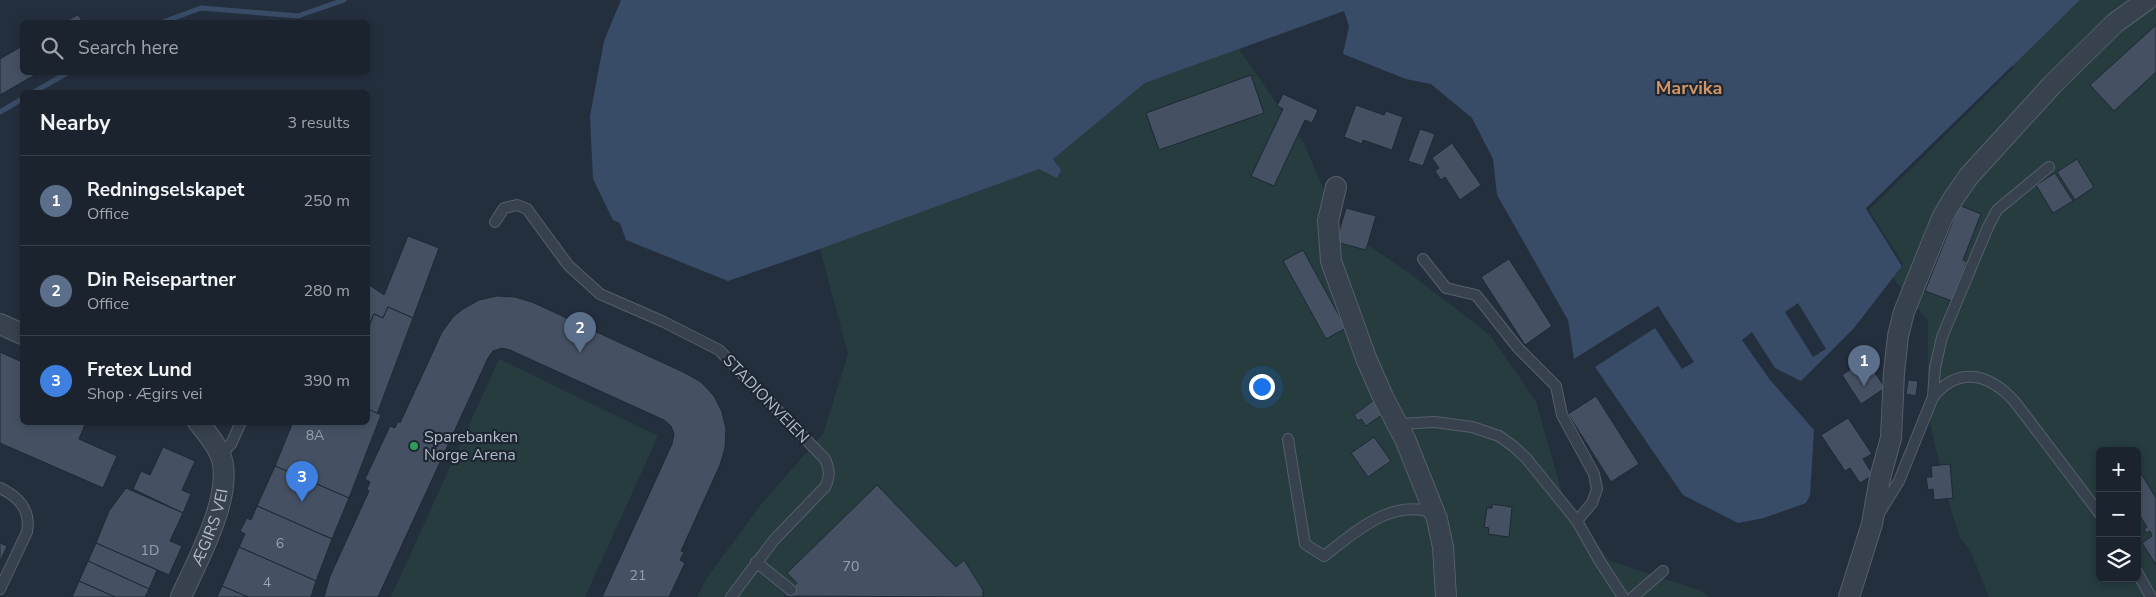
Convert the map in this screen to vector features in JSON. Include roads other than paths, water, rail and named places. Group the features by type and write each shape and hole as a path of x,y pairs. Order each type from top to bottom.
{"street":[{"path":"1849,597 1872,524 1880,478 1891,438 1894,373 1898,336 1904,312 1946,211 1969,176 2052,85 2096,40 2147,0"},
{"path":"1336,187 1328,221 1331,261 1366,358 1383,398 1398,424 1435,514 1443,547 1446,597"},
{"path":"0,324 20,333"},
{"name":"ÆGIRS VEI","path":"181,597 219,508 224,485 221,454 200,425"}],"lane":[{"path":"1933,397 1935,368 1942,337 1988,227 1997,210 2049,166"},
{"name":"STADIONVEIEN","path":"496,219 504,208 517,205 522,206 531,214 568,265 600,294 688,333 719,350 825,459 829,470 829,478 825,487 774,540 731,597"},
{"path":"1423,259 1446,288 1476,295 1518,348 1556,386 1562,415 1594,474 1597,489 1592,503 1577,521"},
{"path":"1872,524 1899,481 1933,397 1938,390 1962,377 1980,377 1989,380 2007,393 2096,509"},
{"path":"1398,424 1419,422 1452,424 1499,436 1526,458 1577,521 1623,597"},
{"path":"221,454 231,444 240,425"},
{"path":"1288,439 1305,544 1324,556 1366,523 1378,517 1407,510 1419,510 1435,514"},
{"path":"0,488 17,498 23,505 28,525 27,532 0,589"},
{"path":"756,562 791,590"},
{"path":"1633,597 1663,572"},
{"path":"2141,579 2151,597"}],"water":[{"path":"621,0 2080,0 1866,209 1902,266 1854,328 1801,381 1775,368 1752,332 1742,340 1770,380 1814,430 1810,495 1806,503 1764,518 1738,523 1683,495 1595,367 1655,328 1682,369 1694,362 1658,306 1574,359 1568,320 1497,195 1493,159 1472,118 1431,84 1406,79 1343,54 1349,26 1344,11 1145,83 1053,159 1061,170 1057,178 1039,169 728,281 626,240 620,223 613,220 593,179 590,116 604,41"}],"waterway":[{"path":"168,20 201,8 298,16 344,0"},
{"path":"38,90 64,75"},
{"path":"0,112 20,100"}],"place":[{"name":"Din Reisepartner","path":"580,353"},
{"name":"Redningselskapet","path":"1864,386"},
{"name":"Sparebanken Norge Arena","path":"414,446"},
{"name":"Fretex Lund","path":"302,502"}],"district":[{"name":"Marvika","path":"1689,88"}]}
